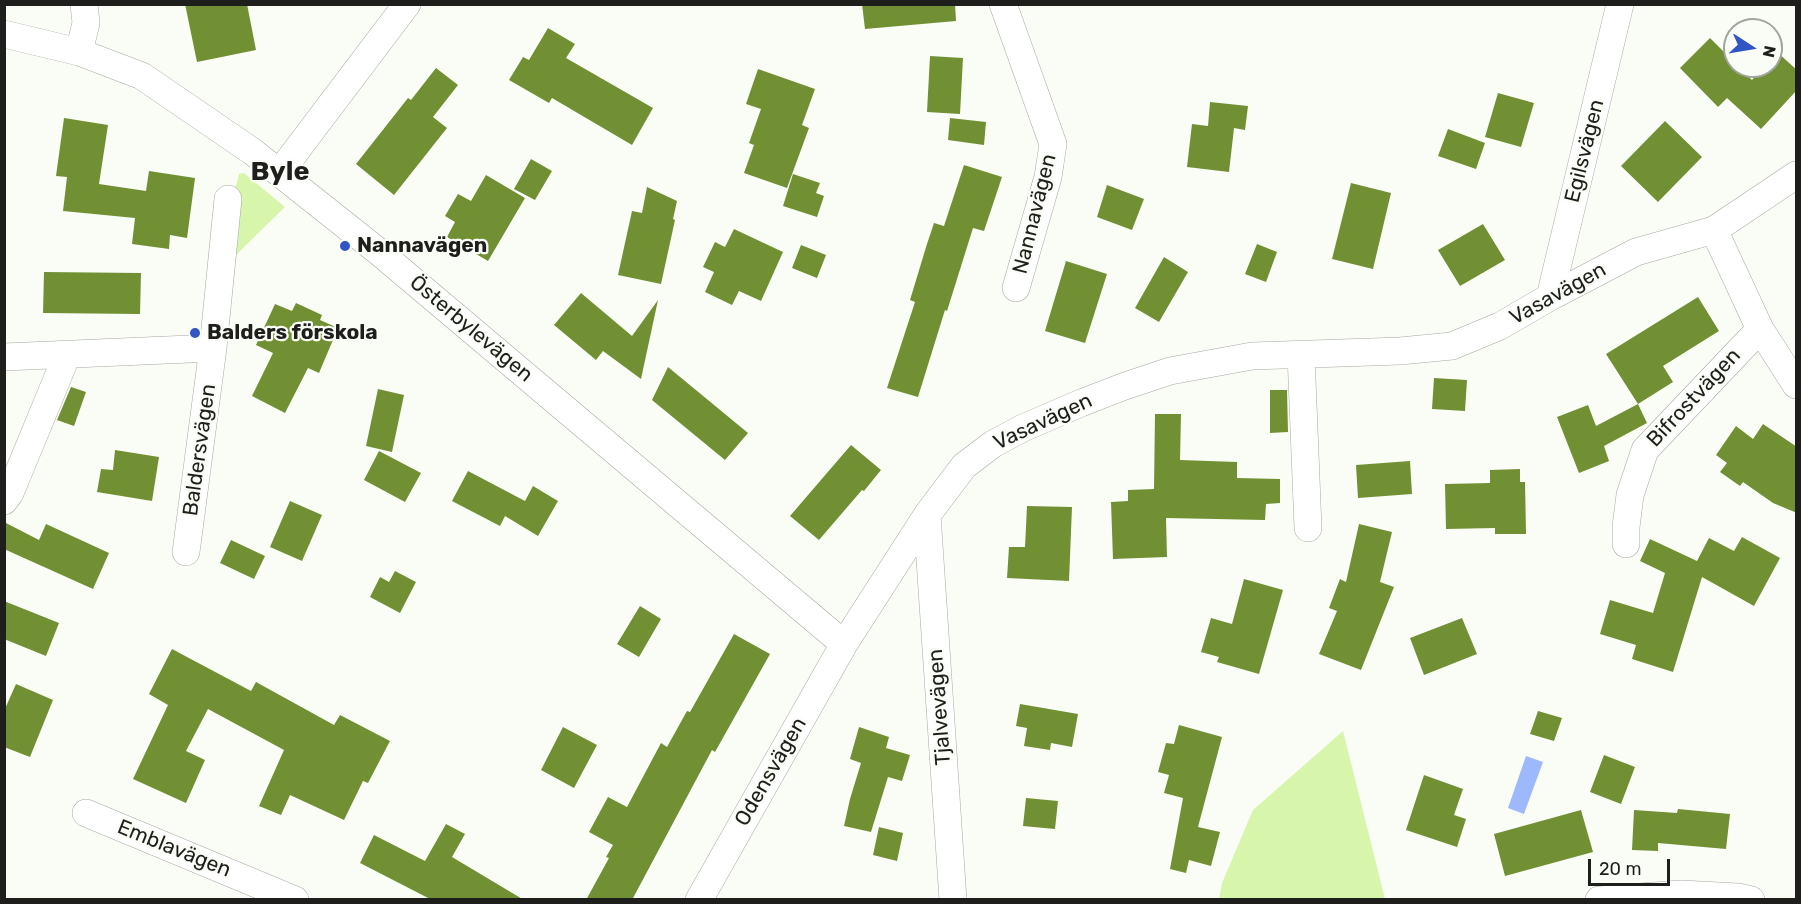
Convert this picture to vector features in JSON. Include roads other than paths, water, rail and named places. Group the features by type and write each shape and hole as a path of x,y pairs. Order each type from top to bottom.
{"street":[{"path":"79,52 86,23 84,4"},
{"path":"280,172 407,4"},
{"name":"Nannavägen","path":"1003,4 1053,144 1048,177 1016,288"},
{"name":"Egilsvägen","path":"1550,297 1620,4"},
{"name":"Österbylevägen","path":"4,34 79,52 142,76 280,172 406,274 844,644"},
{"name":"Vasavägen","path":"844,644 927,515 964,466 993,444 1032,423 1125,386 1170,371 1252,356 1400,351 1452,346 1500,326 1636,252 1714,230 1797,175"},
{"name":"Baldersvägen","path":"186,552 213,348 228,199"},
{"name":"Bifrostvägen","path":"1714,230 1760,329 1789,358 1797,385"},
{"name":"Bifrostvägen","path":"1626,544 1630,495 1645,450 1760,329"},
{"path":"4,357 213,348"},
{"path":"1301,354 1308,528"},
{"path":"4,501 10,493 67,355"},
{"name":"Tjalvevägen","path":"927,515 953,900"},
{"name":"Odensvägen","path":"699,900 844,644"},
{"name":"Emblavägen","path":"86,813 295,900"},
{"path":"1599,900 1681,894 1738,897 1751,900"}],"water":[{"path":"1526,756 1543,762 1524,814 1508,808"}],"place":[{"name":"Nannavägen","path":"345,246"},
{"name":"Balders förskola","path":"195,333"}],"district":[{"name":"Byle","path":"280,172"}]}
